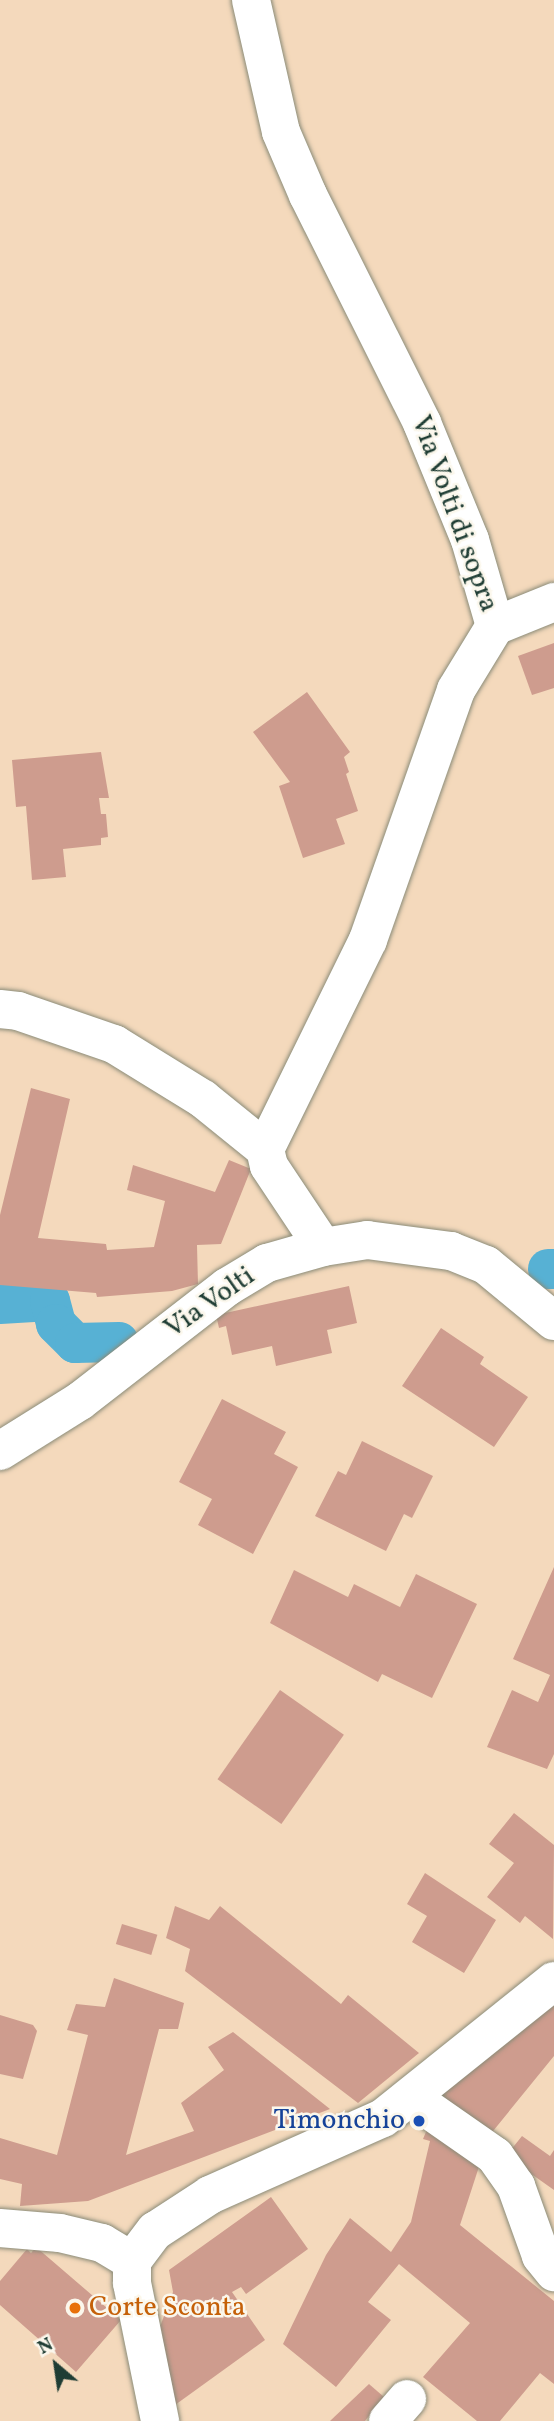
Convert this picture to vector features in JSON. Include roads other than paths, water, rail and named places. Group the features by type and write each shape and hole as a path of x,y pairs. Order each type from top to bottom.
{"street":[{"name":"Via Volti di sopra","path":"251,0 281,132 308,195 422,423 470,540 495,626 456,690 368,940 265,1149"},
{"path":"495,626 554,602"},
{"path":"0,1009 19,1011 114,1044 203,1099 265,1149 269,1166 323,1247"},
{"name":"Via Volti","path":"0,1451 80,1401 227,1287 267,1263 323,1247 367,1240 407,1241 450,1251 486,1265 554,1321"},
{"path":"160,2421 132,2283 132,2261 155,2231 210,2195 383,2118 412,2098 554,1981"},
{"path":"412,2098 495,2156 516,2186 541,2256 554,2272"},
{"path":"0,2228 60,2233 102,2244 132,2261"}],"waterway":[{"path":"548,1269 554,1269"},
{"path":"0,1304 50,1301 56,1324 75,1343 119,1342"}],"place":[{"name":"Timonchio","path":"419,2121"},
{"name":"Corte Sconta","path":"75,2308"}]}
